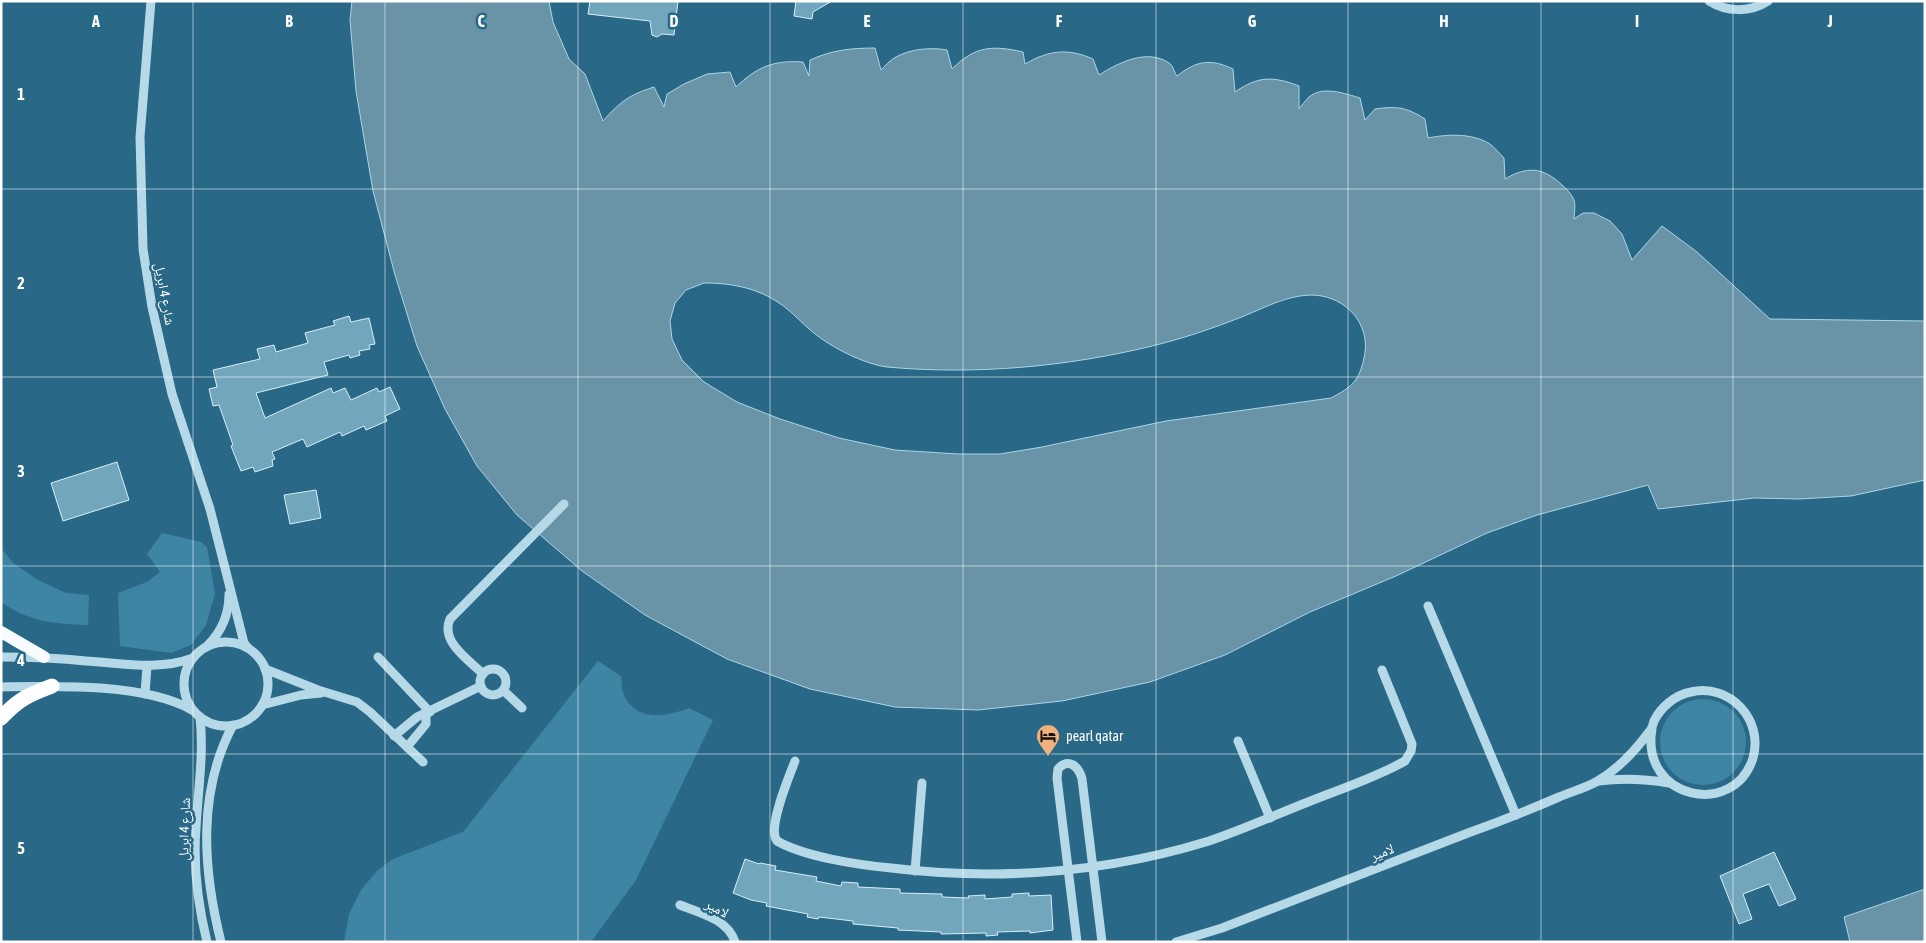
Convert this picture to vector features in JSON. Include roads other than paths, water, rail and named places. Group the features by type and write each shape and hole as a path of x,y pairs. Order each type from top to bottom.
{"highway":[{"path":"1,718 15,703 33,693 52,686"}],"main road":[{"path":"1,632 44,657"}],"street":[{"name":"شارع 4 ابريل","path":"151,1 140,137 144,249 152,307 172,394 210,509 244,643 248,648"},
{"path":"1708,1 1727,9 1740,10 1752,8 1768,1"},
{"path":"483,674 449,638 447,630 450,619 564,504"},
{"name":"شارع 4 ابريل","path":"207,646 225,622 229,602 228,582"},
{"path":"1428,606 1516,815"},
{"path":"1,687 52,686 145,694 171,700 197,714 216,724 233,725 250,718 262,705 267,694 268,681 261,660 248,648 228,642 207,646 193,658 185,673 184,690 186,698 197,714"},
{"path":"1,657 44,657 146,666 170,664 193,658"},
{"path":"378,657 428,713"},
{"path":"145,694 146,666"},
{"path":"265,669 357,702 423,762"},
{"path":"492,669 502,672 507,681 504,691 496,695 486,693 481,686 483,674 492,669"},
{"path":"795,761 773,827 774,838 777,841 800,850 862,865 915,871 1022,875 1092,868 1133,861 1211,840 1270,818 1405,761 1409,756 1412,744 1382,670"},
{"path":"394,736 415,719 481,686"},
{"path":"1701,690 1718,692 1733,700 1745,711 1753,726 1755,743 1752,760 1744,774 1732,786 1717,793 1700,795 1684,791 1669,783 1654,763 1650,746 1652,730 1658,714 1670,702 1684,693 1701,690"},
{"path":"504,691 522,708"},
{"path":"262,705 301,694 338,696"},
{"path":"407,747 426,724 428,713"},
{"name":"شارع 4 ابريل","path":"197,714 202,760 196,828 196,862 198,896 207,942"},
{"name":"شارع 4 ابريل","path":"221,942 210,896 207,828 214,770 222,747 233,725"},
{"name":"لامير","path":"1596,782 1615,768 1652,730"},
{"path":"1238,742 1270,818"},
{"path":"1077,942 1057,778 1058,768 1066,764 1077,767 1082,779 1102,942"},
{"name":"لامير","path":"1176,942 1222,928 1516,815 1596,782 1622,778 1642,778 1669,783"},
{"path":"915,871 922,783"},
{"path":"196,828 207,828"},
{"name":"لامير","path":"680,905 723,923 733,936 735,942"}],"place":[{"name":"pearl qatar","path":"1048,757"}]}
